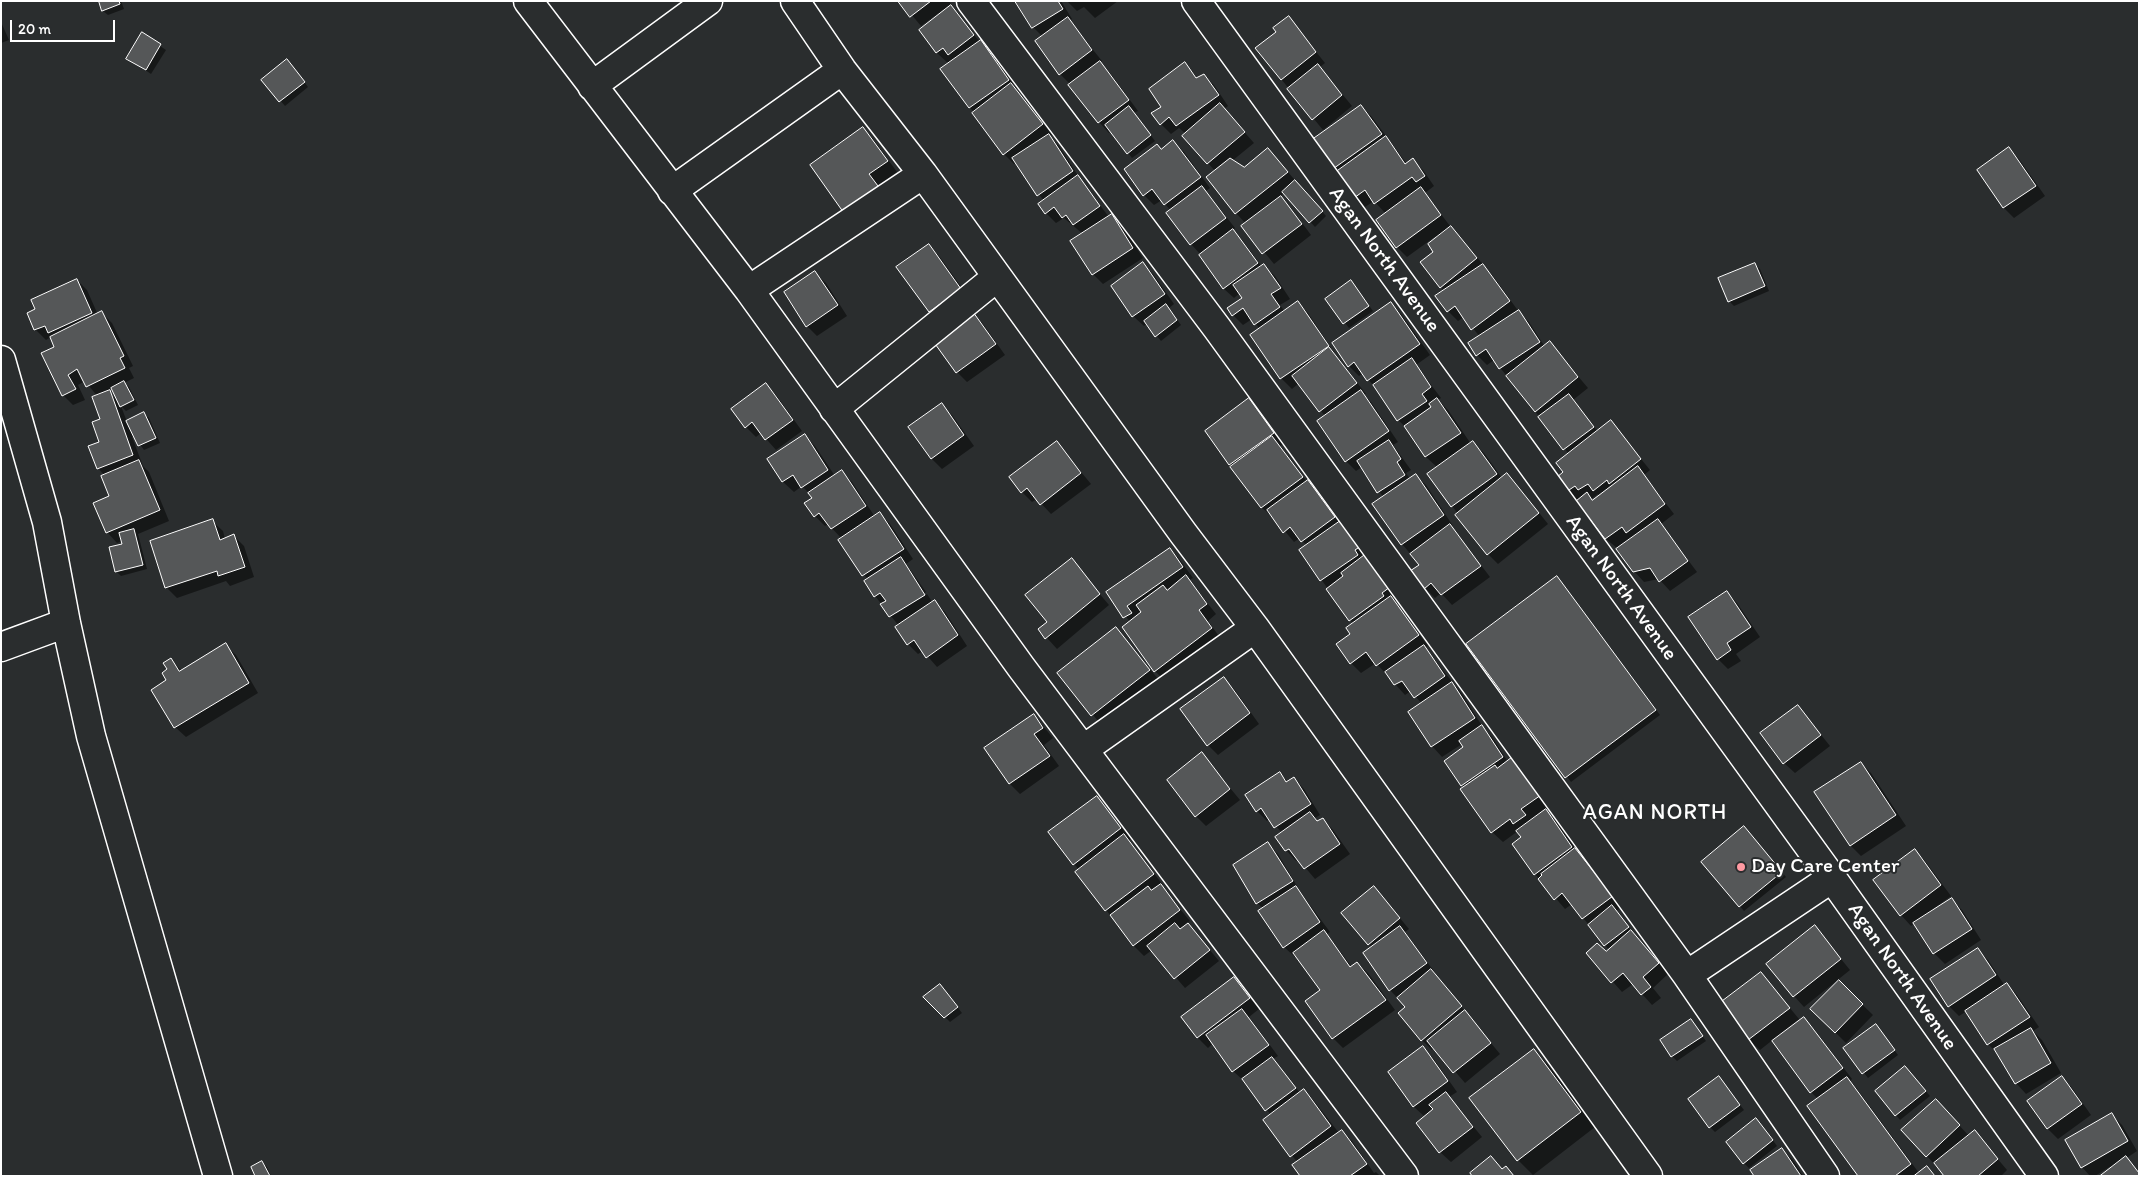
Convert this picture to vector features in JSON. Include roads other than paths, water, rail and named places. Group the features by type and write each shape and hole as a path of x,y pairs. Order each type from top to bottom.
{"street":[{"path":"528,1 749,290 1021,667 1404,1176"},
{"path":"592,86 708,1"},
{"path":"795,1 842,70 923,174 1255,628 1648,1176"},
{"path":"971,1 1217,328 1686,975 1825,1176"},
{"name":"Agan North Avenue","path":"1196,1 1832,878 2044,1176"},
{"path":"672,190 842,70"},
{"path":"749,290 923,174"},
{"path":"834,409 997,277"},
{"path":"1,360 47,522 66,623 92,736 218,1176"},
{"path":"1,647 66,623"},
{"path":"1084,749 1255,628"},
{"path":"1686,975 1832,878"}],"place":[{"name":"Day Care Center","path":"1741,867"}],"district":[{"name":"AGAN NORTH","path":"1655,813"}]}
